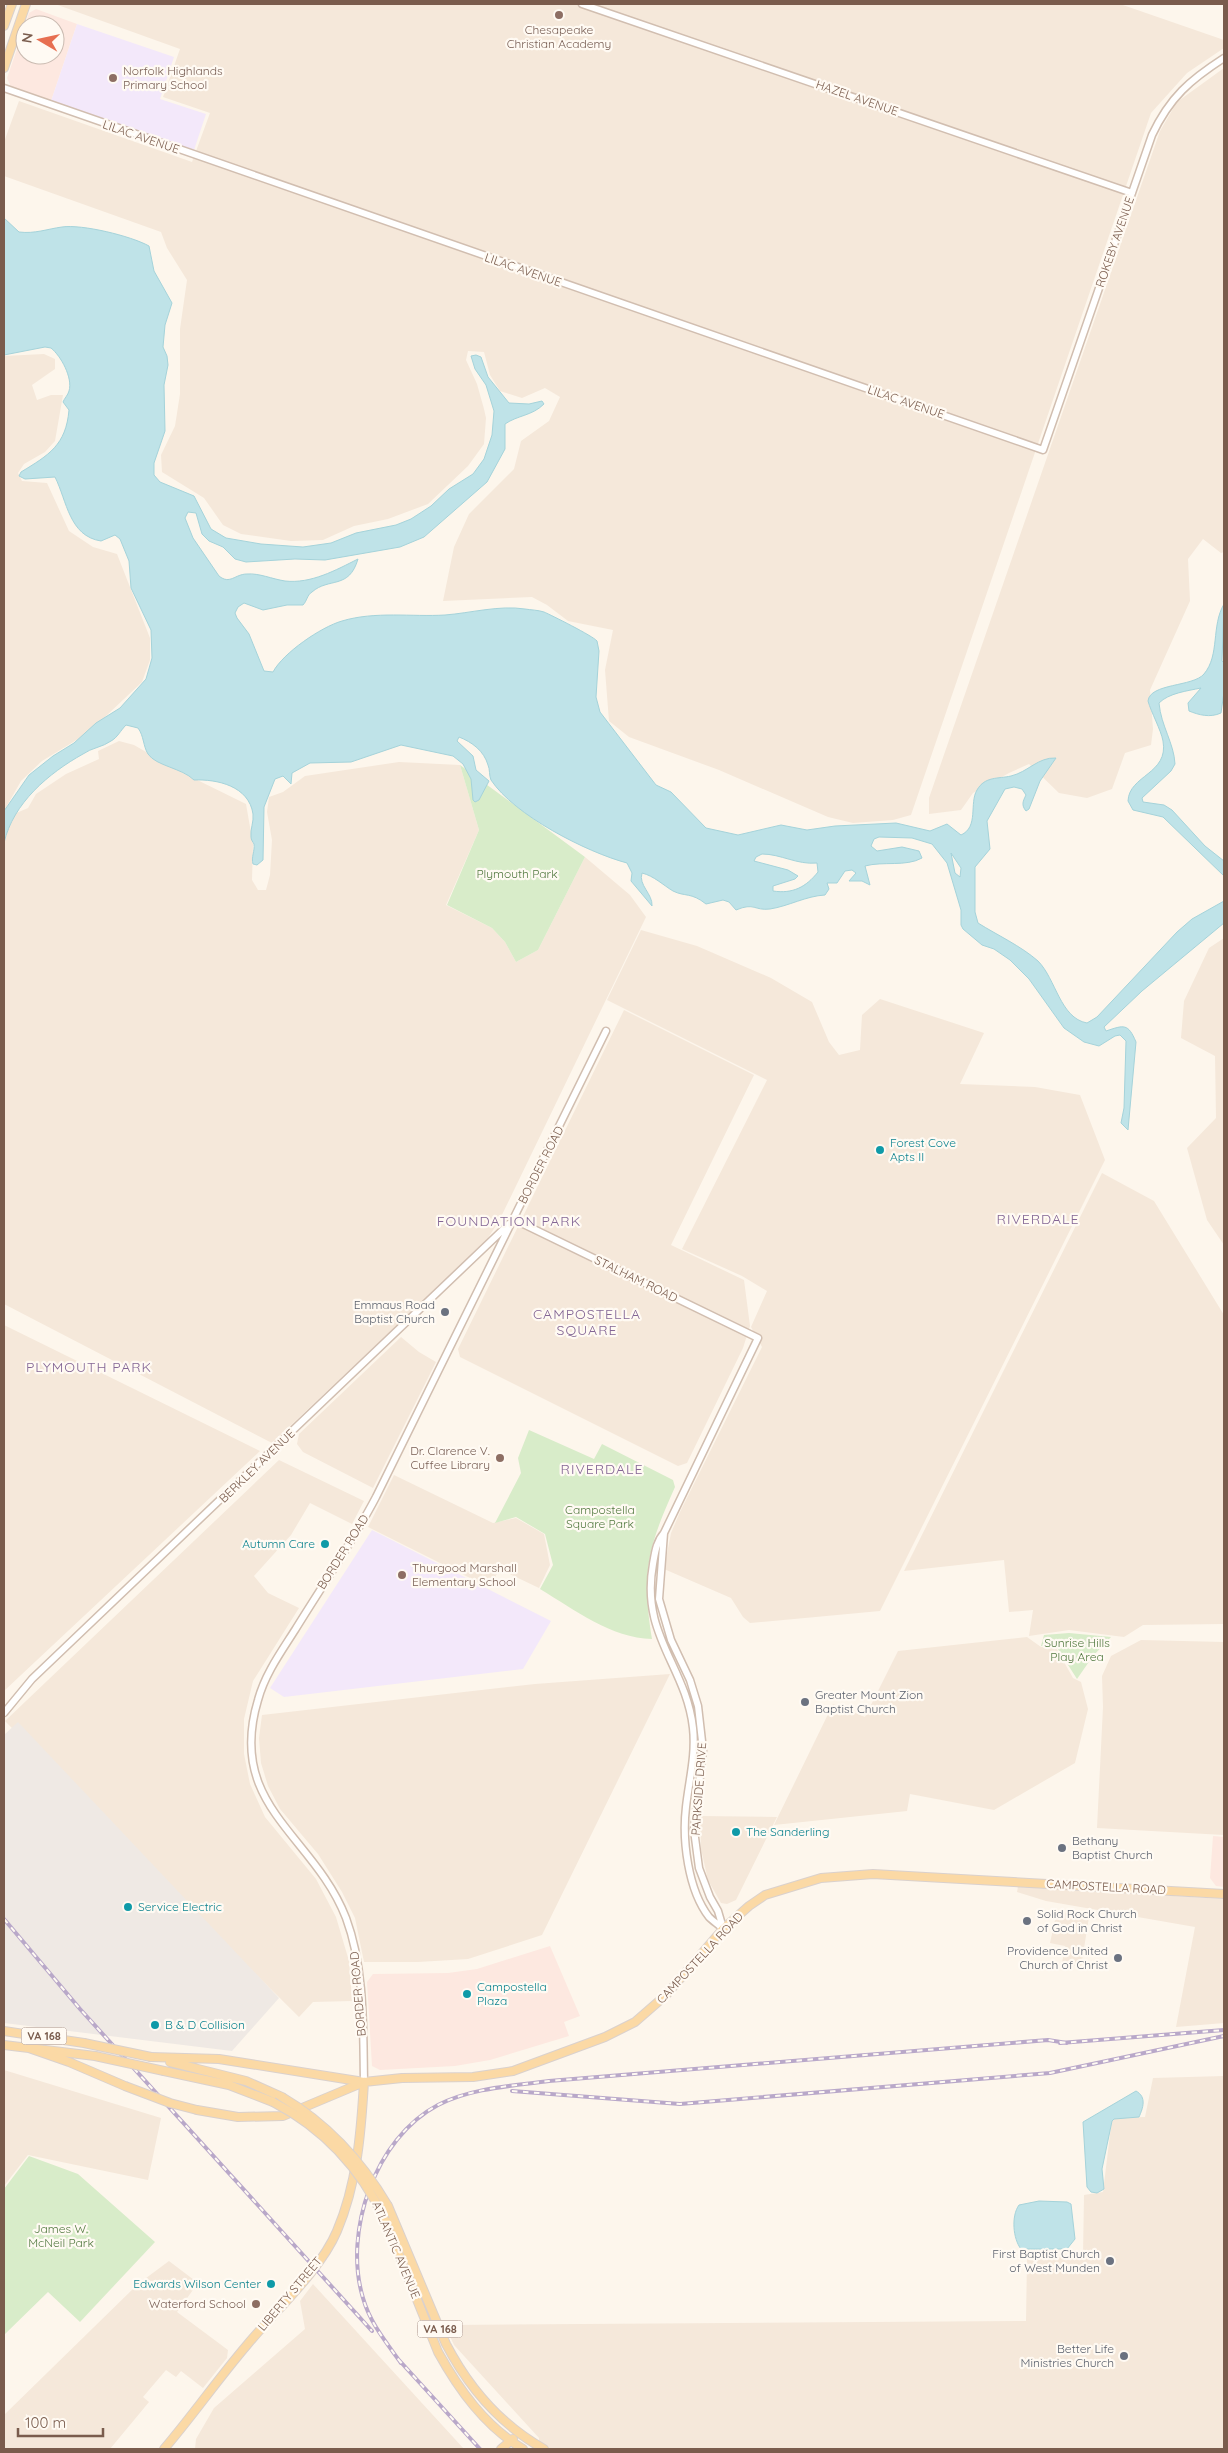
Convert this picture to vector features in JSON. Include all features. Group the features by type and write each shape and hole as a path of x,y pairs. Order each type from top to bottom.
{"main road":[{"path":"4,26 12,4"},
{"path":"4,68 26,4"},
{"name":"CAMPOSTELLA ROAD","path":"364,2082 496,2075 514,2071 605,2037 635,2022 658,2003 723,1929 758,1899 776,1891 816,1880 850,1875 913,1876 1224,1894"},
{"name":"VA 168","path":"4,2031 84,2043 151,2057"},
{"name":"VA 168","path":"4,2045 26,2047"},
{"path":"26,2047 69,2062 170,2103 197,2110 246,2118 283,2116 349,2090 364,2082"},
{"name":"ATLANTIC AVENUE","path":"26,2047 95,2056 229,2085 273,2102 302,2119 343,2156 368,2187 385,2220 438,2352 449,2372 476,2409 510,2442 523,2449"},
{"path":"151,2057 219,2059 364,2082"},
{"name":"ATLANTIC AVENUE","path":"151,2057 237,2078 282,2097 325,2126 350,2151 369,2174 388,2206 446,2344 457,2365 480,2396 519,2434 544,2449"},
{"name":"LIBERTY STREET","path":"164,2449 240,2353 315,2267 332,2241 342,2217 356,2163 364,2082"},
{"path":"501,2449 519,2434"}],"street":[{"name":"HAZEL AVENUE","path":"582,4 1132,193"},
{"name":"ROKEBY AVENUE","path":"1043,450 1152,135 1172,100 1189,82 1224,58"},
{"name":"LILAC AVENUE","path":"4,88 1043,450"},
{"name":"BORDER ROAD","path":"364,2082 359,1970 352,1935 332,1890 313,1861 285,1830 269,1806 262,1790 253,1758 254,1718 258,1699 270,1672 356,1535 606,1031"},
{"name":"BERKLEY AVENUE","path":"4,1713 32,1679 513,1220"},
{"name":"STALHAM ROAD","path":"513,1220 758,1338"},
{"path":"484,1248 491,1252 494,1257"},
{"name":"PARKSIDE DRIVE","path":"723,1929 709,1917 700,1902 686,1853 685,1808 693,1765 693,1726 680,1685 658,1635 650,1596 654,1556 658,1540 664,1533 758,1338"},
{"name":"PARKSIDE DRIVE","path":"664,1533 659,1599 671,1640 690,1680 698,1706 703,1750 694,1830 699,1868 718,1912 723,1929"}],"shaded area":[{"path":"55,4 1120,4 1224,40 1224,48 1187,73 1151,113 911,815 893,820 853,823 828,817 719,770 629,737 609,721 605,670 613,630 568,621 547,605 532,597 443,601 454,547 469,514 514,469 521,441 549,421 560,397 545,388 522,398 500,391 490,375 484,352 468,351 466,360 477,384 486,418 484,444 468,466 428,504 388,519 354,526 323,540 291,541 241,534 223,525 204,498 162,472 161,455 175,426 180,394 180,329 187,280 167,248 161,232 4,176 4,142 19,101 192,162 210,113 163,97 180,49"},
{"path":"36,9 52,15 28,15"},
{"path":"65,20 77,24 65,60"},
{"name":"Norfolk Highlands Primary School","path":"77,24 174,57 160,99 206,114 194,150 51,101 63,65 65,65 65,60"},
{"path":"15,55 15,65 63,65 51,101 11,87 7,78"},
{"path":"1224,68 1224,552 1221,553 1203,539 1188,559 1190,601 1150,690 1153,729 1151,745 1125,753 1112,789 1087,798 1059,793 1029,764 973,793 961,810 929,814 929,798 1160,131 1177,102"},
{"path":"44,354 55,359 55,369 32,385 37,400 51,395 63,395 55,441 45,452 24,464 18,473 22,481 47,483 69,531 93,547 117,554 150,638 150,660 142,682 88,733 42,761 21,781 4,811 4,356"},
{"path":"119,741 134,745 181,772 246,804 253,844 252,880 258,890 266,890 270,875 272,840 267,812 269,797 283,792 305,776 399,762 460,765 479,830 446,905 492,928 505,942 516,962 538,950 585,857 630,895 646,917 499,1221 486,1241 272,1443 4,1304 4,838 14,814 28,808 36,794 66,774 99,759 98,751"},
{"path":"641,930 697,946 771,978 812,1002 829,1042 839,1055 860,1050 862,1015 880,999 984,1033 960,1084 1035,1087 1080,1095 1105,1160 880,1611 750,1623 743,1617 731,1598 664,1569 671,1533 680,1512 762,1347 751,1327 767,1291 742,1276 682,1249 767,1080 607,1000"},
{"path":"1224,938 1224,1245 1207,1220 1187,1148 1216,1118 1215,1056 1181,1038 1184,1001 1209,948"},
{"path":"624,1010 754,1075 671,1245 744,1280 750,1326 743,1348 687,1463 678,1466 460,1357 458,1349"},
{"path":"1102,1173 1154,1201 1224,1315 1224,1624 1143,1625 1124,1637 1069,1630 1029,1636 1033,1610 1009,1612 1004,1560 904,1571"},
{"path":"4,1325 260,1451 4,1691"},
{"path":"401,1337 419,1352 436,1362 373,1488 303,1452 297,1444 299,1434"},
{"path":"279,1460 364,1501 352,1524 310,1503 291,1535 254,1576 268,1593 299,1608 253,1681 244,1719 244,1754 250,1784 265,1817 316,1879 336,1917 349,1961 352,2001 313,2002 299,2017 5,1721"},
{"path":"394,1475 493,1523 516,1518 544,1534 550,1565 539,1588 499,1569 490,1588 368,1527"},
{"name":"Thurgood Marshall Elementary School","path":"372,1530 551,1621 523,1669 284,1697 270,1688"},
{"path":"1027,1637 1041,1647 1055,1646 1073,1678 1081,1682 1088,1709 1075,1763 994,1810 910,1794 907,1811 774,1825 833,1704 865,1717 898,1651"},
{"path":"1141,1640 1224,1642 1224,1835 1097,1828 1103,1707 1102,1676 1111,1656"},
{"path":"670,1674 542,1935 468,1959 418,1962 364,1962 355,1918 342,1892 318,1854 280,1809 268,1786 261,1763 259,1738 262,1715 535,1684"},
{"path":"18,1722 279,1998 232,2051 4,2023 4,1735"},
{"path":"700,1816 777,1817 736,1900 727,1904 721,1903 708,1880 701,1849"},
{"path":"1213,1836 1224,1837 1224,1887 1216,1886 1210,1878"},
{"path":"1018,1887 1224,1899 1224,2023 1176,2027 1195,1927 1046,1901 1017,1892"},
{"path":"1057,1911 1089,1917 1081,1967 1062,1963 1065,1946 1050,1943"},
{"path":"550,1946 580,2016 564,2022 569,2036 490,2060 455,2066 380,2070 372,2066 367,1982 373,1974 448,1973 477,1969"},
{"path":"4,2070 161,2118 148,2180 28,2155 4,2186"},
{"path":"1224,2076 1224,2449 539,2449 539,2438 454,2345 447,2330 451,2325 1026,2321 1027,2259 1083,2256 1084,2195 1103,2192 1112,2118 1145,2117 1153,2078"},
{"path":"169,2261 198,2283 177,2312 228,2350 227,2358 203,2388 181,2371 176,2377 166,2370 143,2397 149,2402 110,2449 4,2449 4,2415 138,2284"},
{"path":"313,2284 464,2449 195,2449 196,2439 214,2408 305,2329 300,2301"}],"green space":[{"name":"Plymouth Park","path":"460,765 585,857 538,950 516,962 505,942 492,928 447,905 479,830"},
{"name":"Campostella Square Park","path":"529,1430 594,1459 602,1444 673,1480 675,1487 658,1527 649,1560 647,1595 652,1639 622,1634 594,1622 540,1589 553,1565 545,1534 516,1517 495,1523 521,1473 518,1458"},
{"name":"Sunrise Hills Play Area","path":"1069,1633 1111,1637 1093,1656 1077,1679 1056,1646 1041,1646 1044,1635"},
{"name":"James W. McNeil Park","path":"29,2156 78,2174 155,2242 80,2322 48,2292 4,2335 4,2189"}],"water":[{"path":"4,218 19,232 36,232 62,227 81,227 119,235 149,246 154,271 172,303 165,325 163,347 168,365 164,385 165,431 154,463 154,475 160,482 194,496 211,529 226,538 261,544 303,547 331,543 356,533 396,525 411,519 431,506 449,489 473,474 484,459 492,435 494,411 486,385 475,369 471,356 481,357 488,377 509,403 529,404 542,401 544,404 535,411 505,424 505,449 487,482 424,537 400,547 325,560 295,559 246,562 235,559 223,547 209,541 202,534 196,513 188,512 185,518 193,538 219,576 226,579 243,574 252,574 285,581 304,580 341,568 358,559 349,575 338,582 325,585 310,593 303,605 287,605 263,610 244,603 238,607 235,613 237,618 249,634 264,671 273,672 294,649 324,629 333,624 355,618 380,615 445,615 505,608 544,612 597,641 599,651 596,697 600,712 656,785 671,792 706,828 738,835 781,825 807,830 835,826 896,823 930,831 947,824 961,835 970,826 975,795 984,782 1017,774 1038,762 1056,758 1040,781 1029,809 1026,811 1023,807 1026,795 1022,789 1014,787 1005,789 987,821 990,849 975,867 975,912 978,923 1038,961 1070,1014 1078,1020 1087,1023 1097,1017 1177,932 1192,919 1224,901 1224,923 1142,991 1104,1027 1106,1031 1125,1027 1130,1031 1136,1042 1128,1130 1121,1123 1124,1108 1126,1041 1120,1035 1099,1046 1084,1042 1064,1028 1029,979 1010,960 994,949 982,945 963,929 961,925 961,910 947,863 932,844 912,838 879,837 874,839 871,846 877,851 902,847 919,851 922,858 902,863 865,866 870,885 862,881 849,881 856,873 852,870 845,871 837,883 827,883 829,889 825,895 811,897 770,909 747,907 736,910 729,902 723,900 706,904 692,896 677,893 654,878 642,873 642,882 650,897 652,906 631,881 632,873 627,863 610,858 572,841 533,819 502,793 491,780 489,767 480,751 473,744 459,737 457,741 473,756 476,770 489,781 479,800 475,802 473,800 471,779 463,764 453,756 401,745 351,762 310,763 292,773 291,784 283,776 275,779 264,807 263,860 257,865 253,864 254,844 251,839 253,814 250,804 245,797 231,786 212,781 194,780 152,758 145,748 138,728 126,725 113,740 86,752 45,780 24,802 15,815 4,843 4,811 29,775 53,756 74,743 96,723 120,708 146,679 152,658 151,630 131,588 129,561 120,539 115,535 101,541 90,538 82,532 70,516 55,477 25,479 19,476 21,472 48,454 60,441 69,410 63,402 70,386 68,374 59,356 51,348 45,347 4,355","holes":["951,853 961,868 960,877 955,873","762,854 817,863 818,872 809,882 798,888 780,892 773,891 773,886 795,879 798,876 788,870 754,861 756,857"]},
{"path":"1224,604 1222,661 1224,663 1224,692 1221,713 1205,715 1189,711 1188,703 1201,688 1184,691 1159,703 1175,764 1171,771 1142,798 1143,802 1164,805 1172,810 1205,846 1224,861 1224,876 1163,817 1133,810 1128,801 1130,792 1135,785 1155,768 1163,752 1162,737 1148,701 1156,691 1191,681 1204,674 1212,658 1220,613"},
{"path":"1136,2091 1143,2099 1143,2106 1139,2117 1114,2119 1112,2121 1102,2169 1104,2189 1097,2193 1091,2192 1087,2187 1083,2122"},
{"path":"1039,2201 1067,2202 1071,2204 1075,2239 1067,2249 1021,2249 1018,2245 1014,2227 1016,2210 1019,2205"}],"railway":[{"path":"4,1919 80,2009 372,2331"},
{"path":"1060,2043 1224,2030"},
{"path":"512,2091 680,2104 1050,2073 1224,2036"},
{"path":"401,2363 374,2324 363,2298 358,2272 357,2245 361,2217 369,2189 381,2163 397,2140 416,2120 438,2105 478,2091 549,2081 1048,2040 1067,2043"},
{"path":"398,2359 480,2449"}],"place":[{"name":"Chesapeake Christian Academy","path":"559,15"},
{"name":"Norfolk Highlands Primary School","path":"113,78"},
{"name":"Forest Cove Apts II","path":"880,1150"},
{"name":"Emmaus Road Baptist Church","path":"445,1312"},
{"name":"Dr. Clarence V. Cuffee Library","path":"500,1458"},
{"name":"Autumn Care","path":"325,1544"},
{"name":"Thurgood Marshall Elementary School","path":"402,1575"},
{"name":"Greater Mount Zion Baptist Church","path":"805,1702"},
{"name":"The Sanderling","path":"736,1832"},
{"name":"Bethany Baptist Church","path":"1062,1848"},
{"name":"Service Electric","path":"128,1907"},
{"name":"Solid Rock Church of God in Christ","path":"1027,1921"},
{"name":"Providence United Church of Christ","path":"1118,1958"},
{"name":"Campostella Plaza","path":"467,1994"},
{"name":"B & D Collision","path":"155,2025"},
{"name":"First Baptist Church of West Munden","path":"1110,2261"},
{"name":"Edwards Wilson Center","path":"271,2284"},
{"name":"Waterford School","path":"256,2304"},
{"name":"Better Life Ministries Church","path":"1124,2356"}],"district":[{"name":"RIVERDALE","path":"1038,1219"},
{"name":"FOUNDATION PARK","path":"509,1221"},
{"name":"CAMPOSTELLA SQUARE","path":"587,1322"},
{"name":"PLYMOUTH PARK","path":"89,1367"},
{"name":"RIVERDALE","path":"602,1469"}]}
